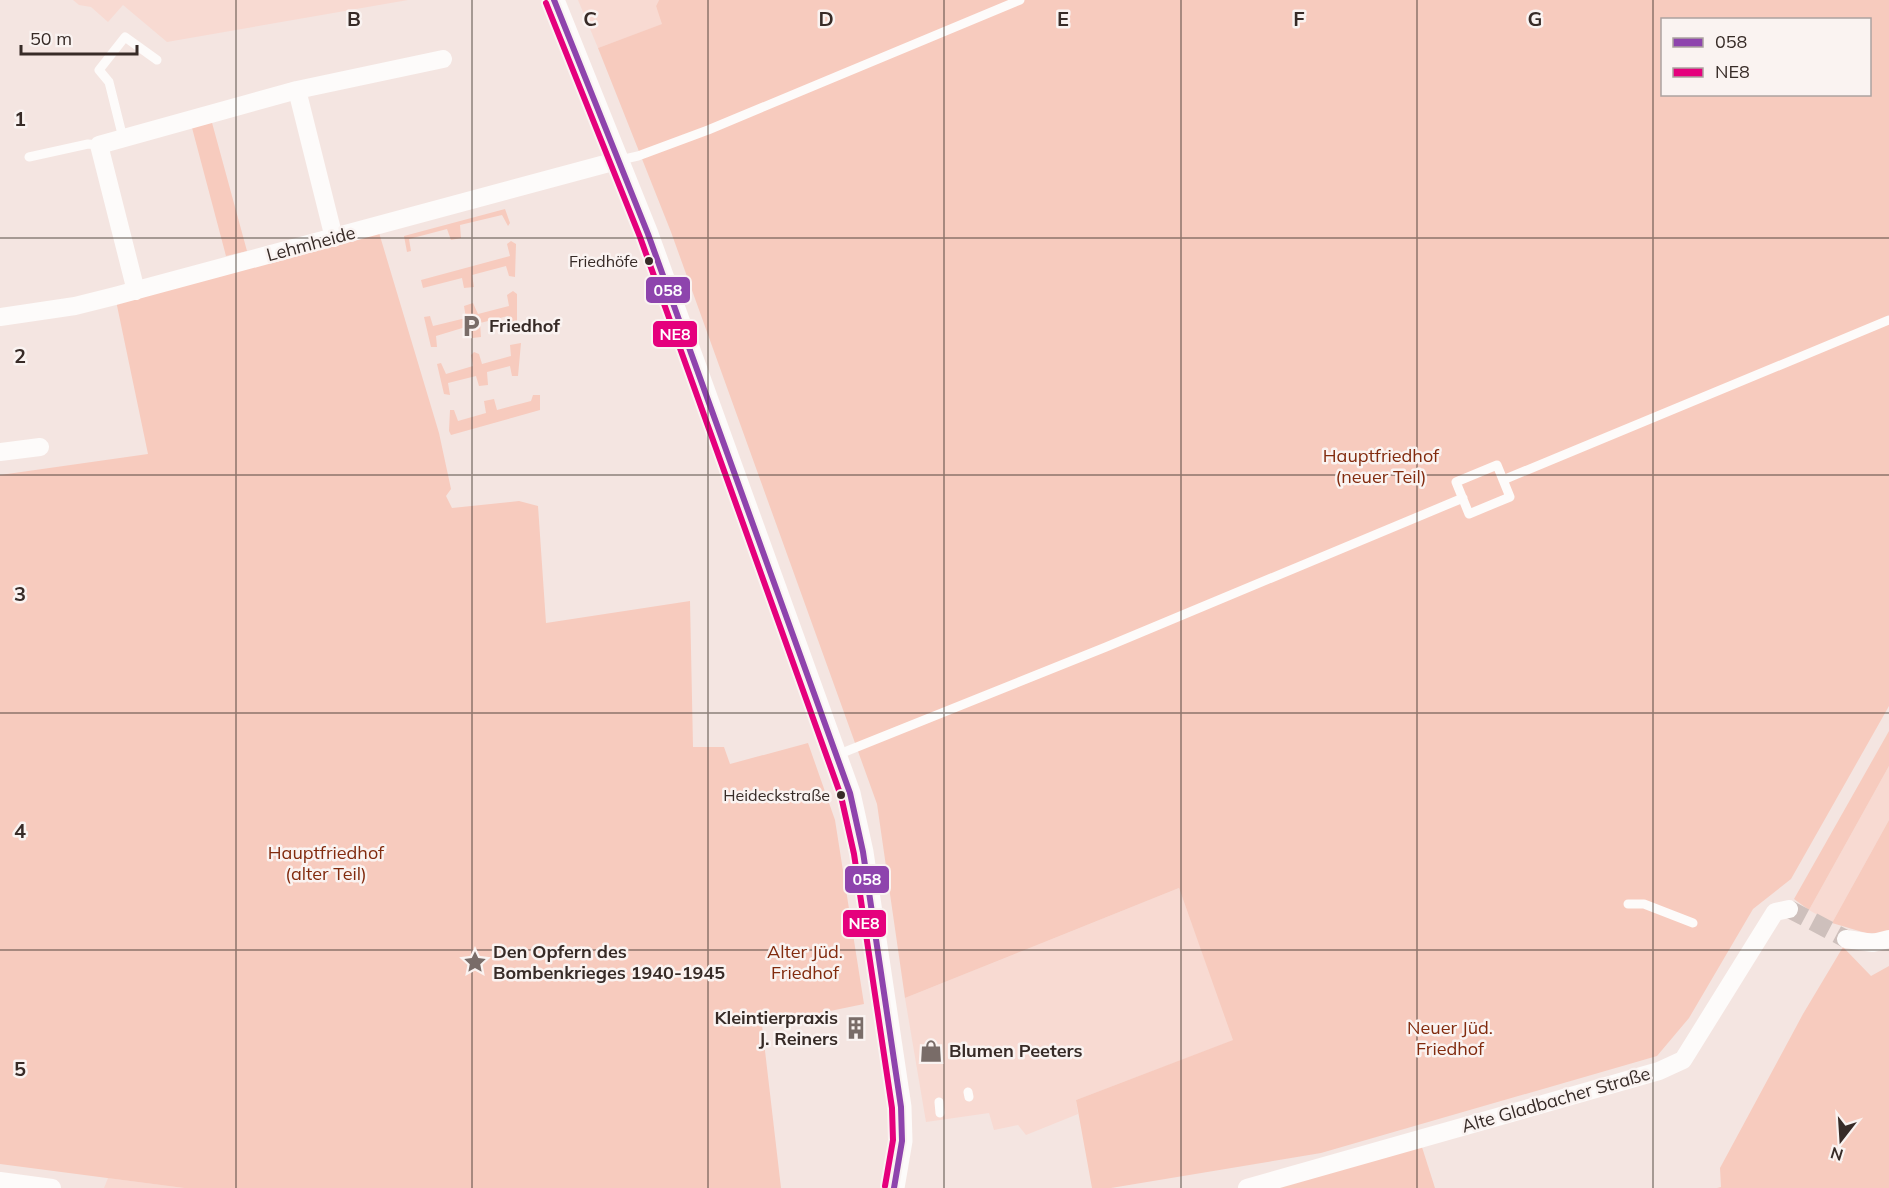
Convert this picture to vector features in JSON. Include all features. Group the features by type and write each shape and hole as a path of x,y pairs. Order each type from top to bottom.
{"street":[{"path":"554,0 620,160 837,755 858,825 901,1107 902,1141 894,1188"},
{"path":"136,291 99,145 297,90 443,59"},
{"path":"297,90 334,238"},
{"name":"Lehmheide","path":"0,317 75,306 136,291 620,160"},
{"path":"0,452 40,447"},
{"name":"Alte Gladbacher Straße","path":"1247,1188 1659,1071 1683,1060 1775,912 1789,909"},
{"path":"1846,939 1873,943 1889,939"},
{"path":"0,1181 52,1188"}],"lane":[{"path":"620,160 638,156 708,130 1020,0"},
{"path":"123,138 109,82 99,70 125,37 157,60"},
{"path":"29,157 88,144 99,145"},
{"path":"1503,480 1889,320"},
{"path":"1497,465 1510,497 1469,514 1463,498 1456,482 1497,465"},
{"path":"837,755 1463,498"},
{"path":"1628,904 1644,904 1693,923"},
{"path":"939,1102 940,1113"}],"shaded area":[{"path":"73,0 408,0 167,42 123,5 108,22 91,7 79,5"},
{"path":"578,0 659,0 656,6 663,24 598,48"},
{"path":"1889,766 1889,820 1832,923 1809,910"},
{"name":"Blumen Peeters","path":"1179,888 1234,1040 1076,1100 1078,1114 1026,1135 1018,1125 994,1130 989,1113 926,1122 905,998"},
{"path":"108,1178 184,1188 104,1188"}],"green space":[{"name":"Hauptfriedhof (neuer Teil)","path":"659,0 1889,0 1889,706 1791,879 1753,909 1689,1018 1657,1056 1321,1153 1111,1188 1092,1188 1076,1100 1233,1040 1179,888 905,998 877,804 671,232 598,48 662,24 656,6"},
{"path":"211,119 247,251 226,256 191,124"},
{"path":"505,209 510,223 508,226 502,215 460,225 461,238 451,240 447,229 409,239 411,251 407,252 404,236"},
{"name":"Hauptfriedhof (alter Teil)","path":"377,226 439,433 451,489 446,496 452,508 519,501 538,506 546,623 690,601 693,747 724,747 730,764 808,743 835,820 864,1004 762,1025 781,1188 184,1188 0,1164 0,475 148,454 115,296"},
{"path":"511,241 516,244 515,277 509,276 506,266 472,275 474,287 464,288 462,278 423,288 421,280 510,256 507,244"},
{"path":"513,291 517,294 517,326 511,326 508,316 480,323 481,337 472,338 469,326 436,336 437,347 431,347 424,317 430,316 433,326 466,318 464,306 473,303 478,314 509,306 507,295"},
{"path":"521,343 518,376 512,376 510,366 487,372 488,385 479,386 476,376 448,383 450,395 444,394 437,364 441,363 446,374 473,366 471,355 474,352 479,354 482,364 511,356 510,345"},
{"path":"533,395 540,395 540,410 451,435 449,431 450,410 454,410 458,421 486,413 484,401 494,399 497,410 531,401"},
{"path":"1889,731 1889,766 1809,910 1794,899"},
{"path":"1889,820 1889,933 1866,933 1832,923"},
{"path":"1843,947 1871,976 1889,966 1889,1188 1717,1188 1721,1187 1720,1168 1803,1014"},
{"path":"1421,1144 1435,1188 1277,1188"}],"tunnel":[{"path":"1789,909 1846,939"}],"transit line":[{"name":"058","path":"554,0 648,234 850,793 863,852 901,1107 902,1141 894,1188"},
{"name":"NE8","path":"546,3 640,237 841,796 854,854 892,1108 893,1140 885,1186"}],"place":[{"name":"Friedhöfe","path":"649,261"},
{"name":"Friedhof","path":"471,326"},
{"name":"Heideckstraße","path":"841,795"},
{"name":"Den Opfern des Bombenkrieges 1940-1945","path":"475,962"},
{"name":"Kleintierpraxis J. Reiners","path":"856,1028"},
{"name":"Blumen Peeters","path":"931,1051"}],"park label":[{"name":"Alter Jüd. Friedhof","path":"805,962"},
{"name":"Neuer Jüd. Friedhof","path":"1450,1038"}]}
